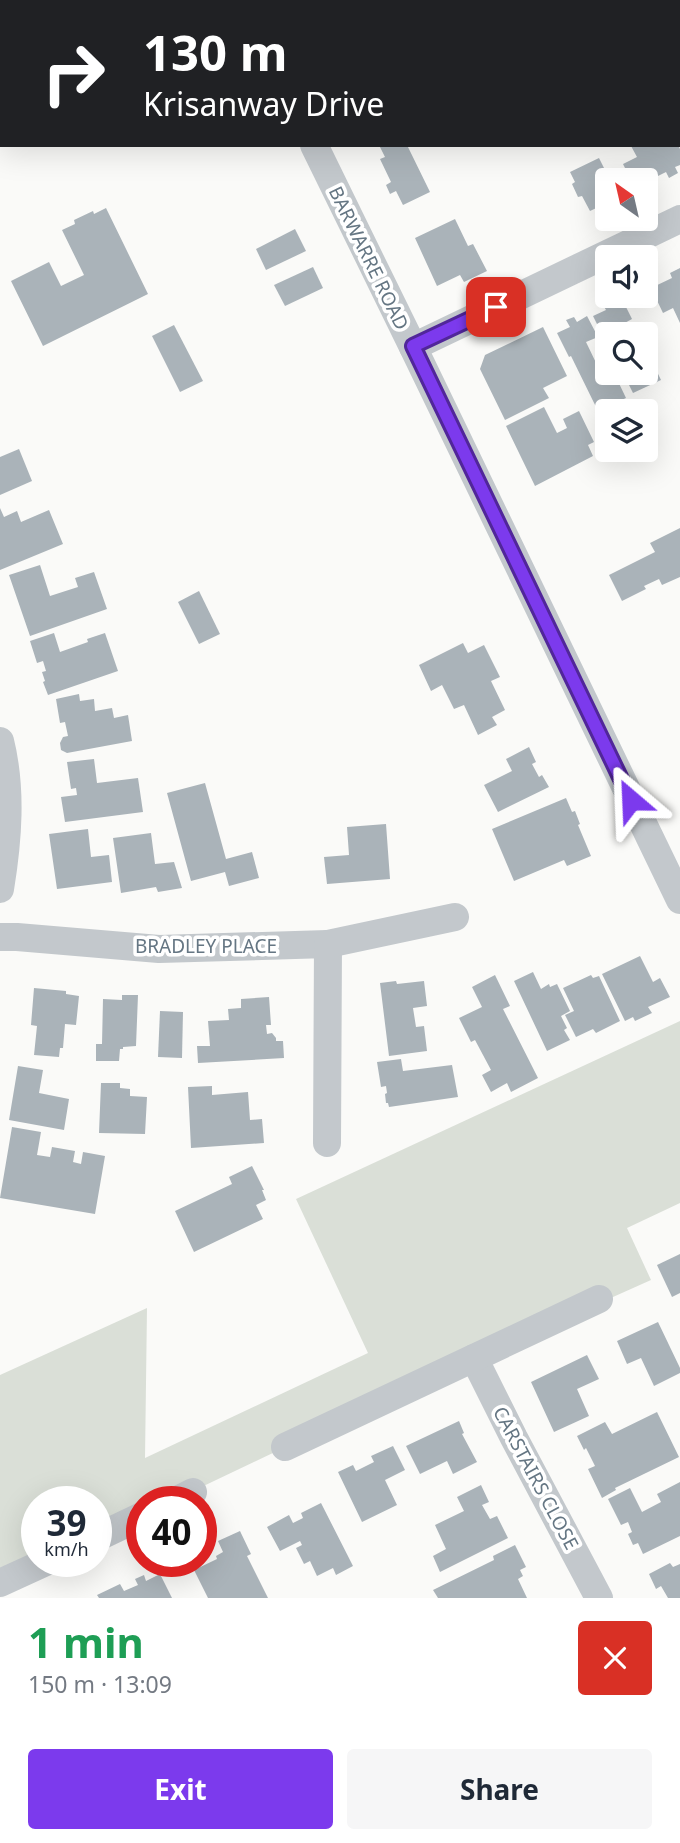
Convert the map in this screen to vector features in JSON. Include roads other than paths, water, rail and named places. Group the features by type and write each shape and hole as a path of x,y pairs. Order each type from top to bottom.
{"street":[{"name":"BARWARRE ROAD","path":"315,147 680,900"},
{"path":"413,346 680,219"},
{"path":"0,741 5,759 8,794 7,833 0,889"},
{"name":"BRADLEY PLACE","path":"0,937 159,949 328,944 455,917"},
{"path":"327,1143 328,944"},
{"path":"285,1447 599,1299"},
{"name":"CARSTAIRS CLOSE","path":"474,1358 599,1598"},
{"path":"0,1583 21,1573"}]}
